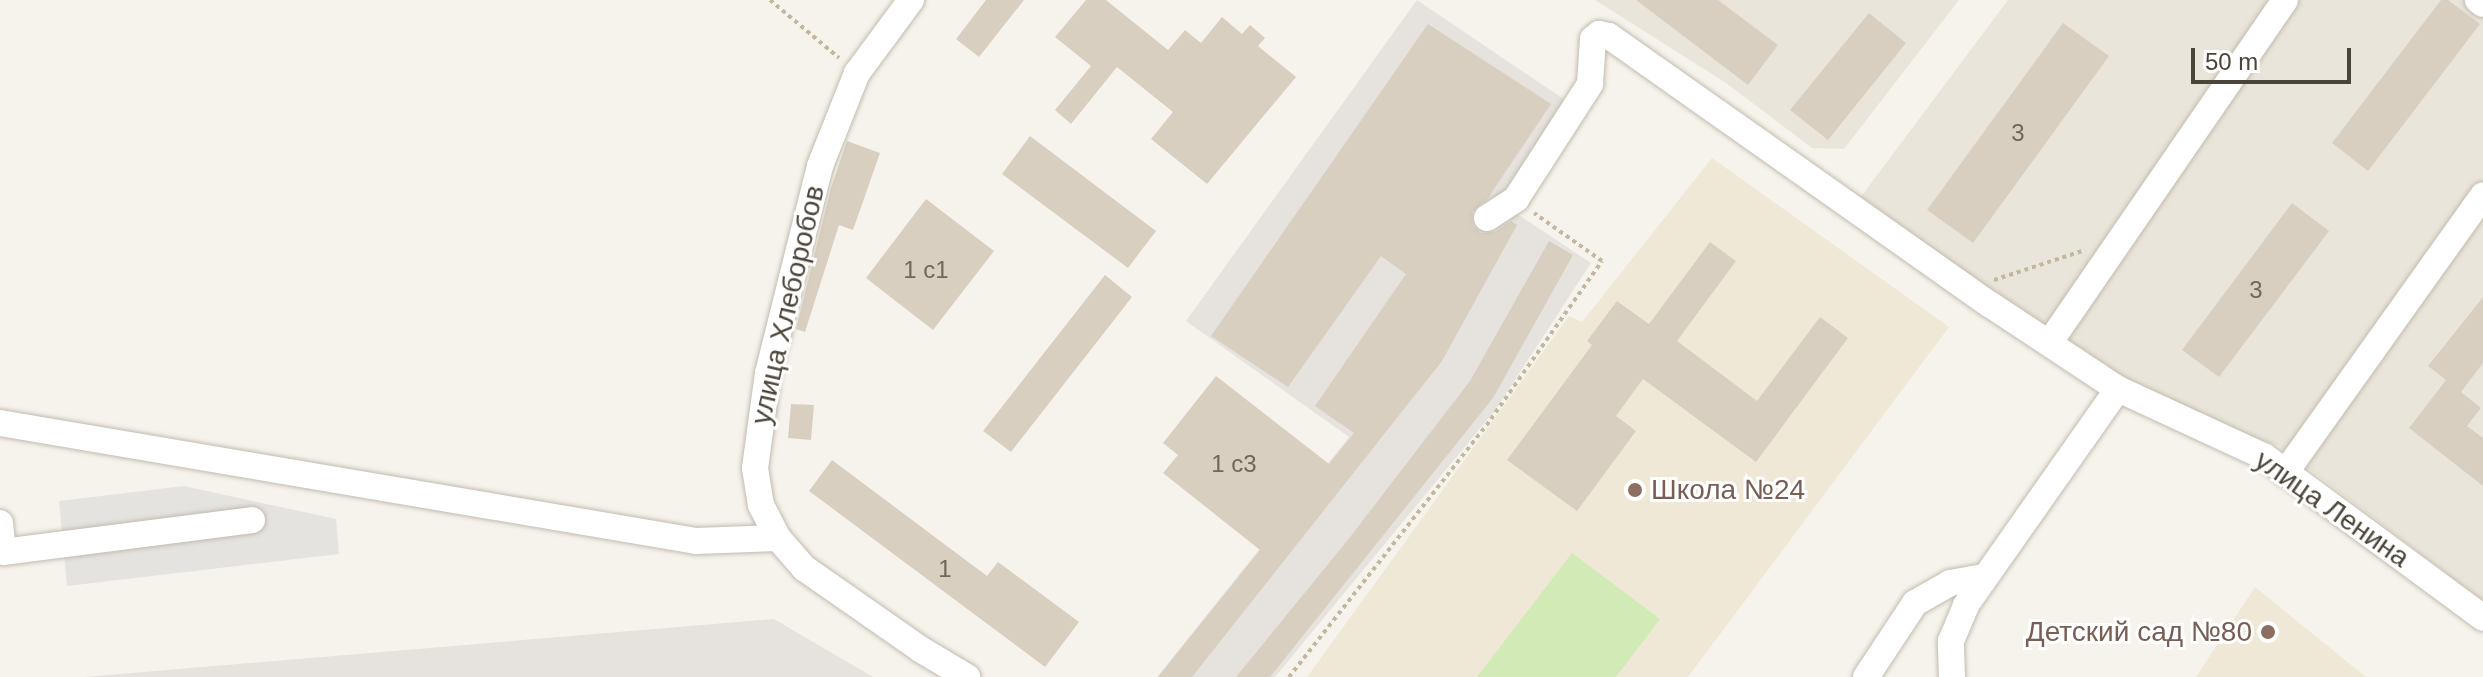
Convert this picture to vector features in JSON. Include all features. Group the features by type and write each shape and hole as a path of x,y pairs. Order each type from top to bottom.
{"street":[{"name":"улица Хлеборобов","path":"911,0 857,73 820,166 784,298 760,407 755,468 761,505 778,538 804,568 920,649 967,677"},
{"path":"2050,342 2285,0"},
{"path":"2478,0 2483,4"},
{"name":"улица Ленина","path":"1516,199 1590,84 1593,39 1599,34 1609,36 2118,389 2265,457 2483,618"},
{"path":"2285,473 2483,195"},
{"path":"1487,218 1516,199"},
{"path":"1952,677 1951,641 1966,605 2118,389"},
{"path":"0,423 696,541 778,538"},
{"path":"0,523 3,552 252,520"},
{"path":"1866,677 1915,603 1950,583 1984,577"}],"path":[{"path":"770,0 857,73"},
{"path":"1289,677 1491,419 1602,261 1516,199"},
{"path":"1969,288 2120,239"}],"shaded area":[{"path":"1417,0 1568,102 1499,202 1591,263 1496,409 1275,677 1157,677 1349,437 1186,321"},
{"path":"1595,0 1959,0 1844,149 1812,148 1726,83"},
{"path":"2008,0 2483,0 2483,601 2279,446 2106,387 1860,198"},
{"name":"Школа №24","path":"1712,158 1949,327 1688,677 1307,677 1569,316 1582,322"},
{"path":"184,486 336,519 339,554 67,586 59,501"},
{"name":"Детский сад №80","path":"2255,587 2366,677 2196,677"},
{"path":"774,619 873,677 84,677"}],"green space":[{"path":"1572,553 1660,619 1616,677 1477,677"}],"building":[{"path":"986,0 1024,0 979,57 956,39"},
{"path":"1086,0 1106,0 1168,50 1185,30 1201,43 1222,17 1242,34 1250,25 1265,38 1258,46 1296,77 1207,184 1151,139 1173,112 1117,67 1071,124 1055,110 1091,66 1055,37"},
{"path":"1636,0 1718,0 1778,45 1748,85"},
{"path":"2441,0 2448,0 2480,24 2368,171 2332,143"},
{"path":"1869,13 1906,43 1828,140 1790,110"},
{"path":"2063,23 2109,56 1973,243 1927,210"},
{"path":"1428,24 1551,104 1488,198 1472,212 1473,226 1481,233 1495,232 1511,221 1517,225 1442,361 1192,677 1158,677 1260,550 1163,473 1178,455 1163,443 1216,376 1329,464 1354,433 1315,406 1406,274 1381,256 1288,387 1211,336"},
{"path":"1030,136 1156,231 1128,268 1002,174"},
{"path":"847,141 880,153 853,230 839,225 805,332 796,329 831,188"},
{"path":"926,199 994,251 933,330 866,278"},
{"path":"2292,203 2329,231 2219,377 2182,350"},
{"path":"1549,241 1573,255 1493,398 1270,677 1236,677 1347,541 1470,381"},
{"path":"1710,242 1736,261 1677,341 1757,401 1820,317 1848,338 1756,462 1643,379 1616,416 1636,431 1577,511 1507,460 1592,345 1587,341 1617,301 1649,324"},
{"path":"1105,275 1132,297 1011,452 983,431"},
{"path":"2483,297 2483,363 2461,392 2481,408 2467,426 2483,438 2483,486 2409,428 2446,380 2428,366"},
{"path":"791,404 814,405 811,440 788,438"},
{"path":"832,460 987,576 998,562 1079,622 1045,667 809,491"}],"place":[{"name":"Школа №24","path":"1635,490"},
{"name":"Детский сад №80","path":"2268,632"}]}
